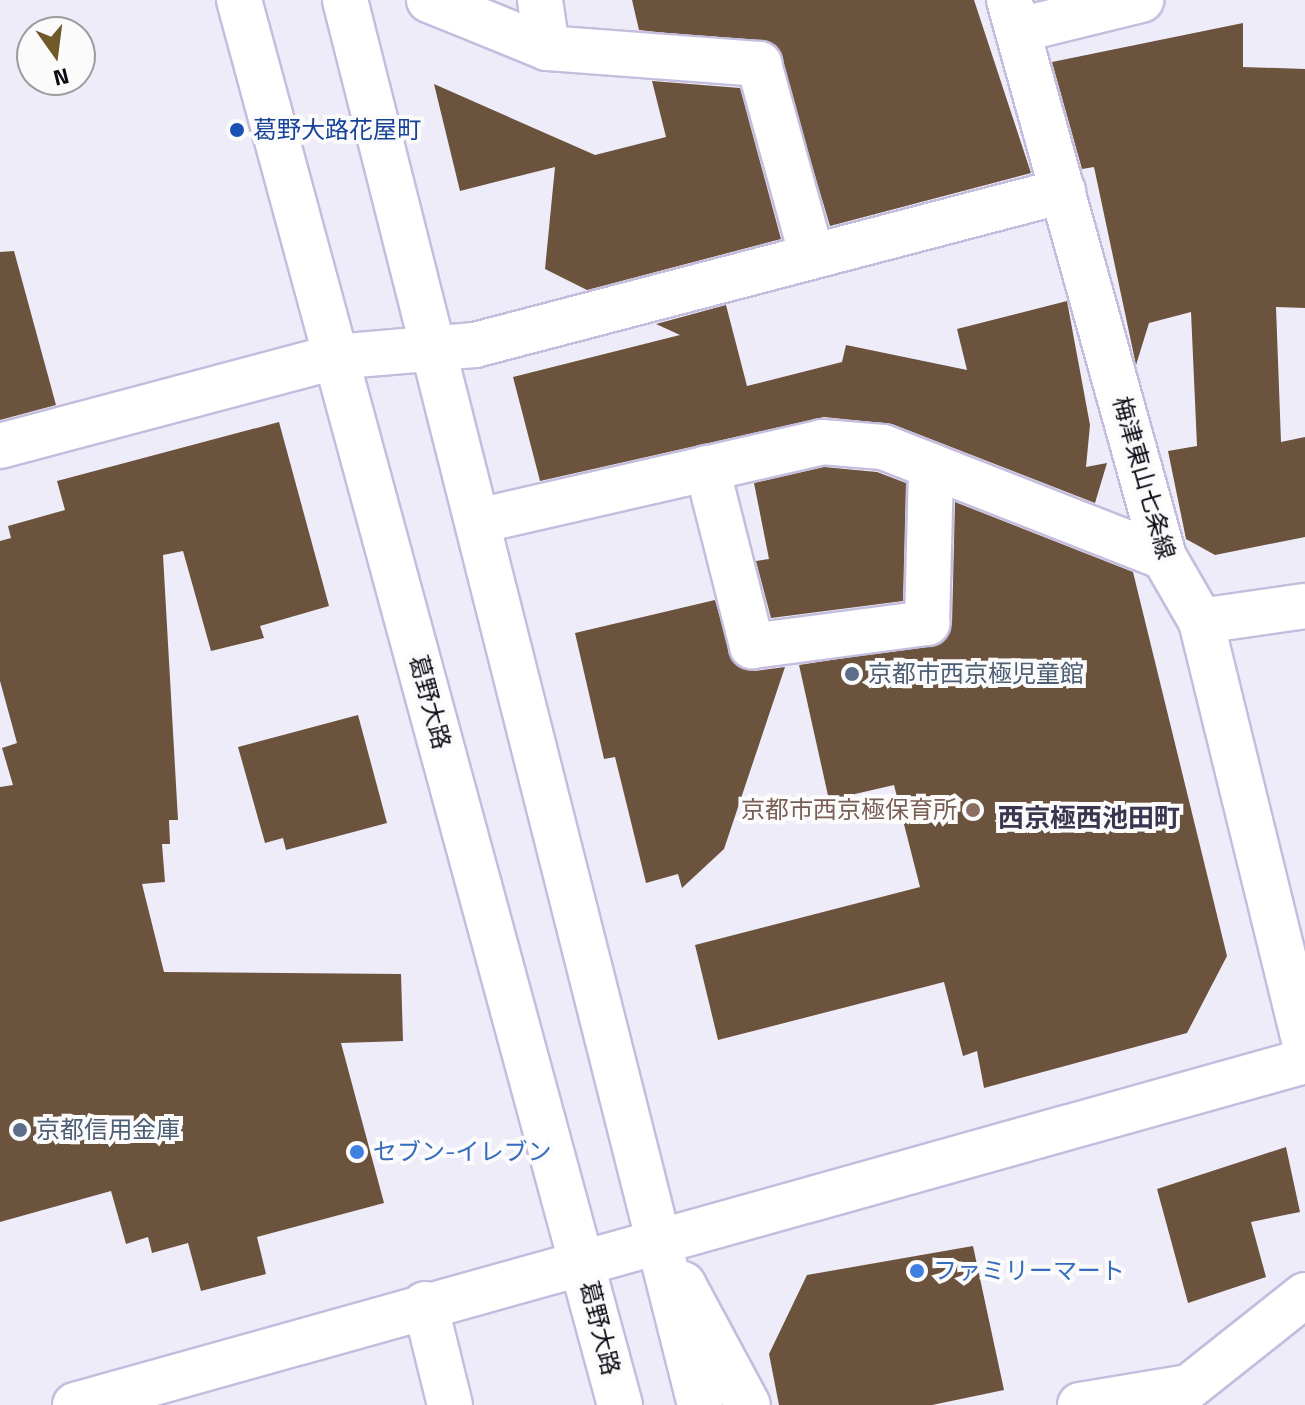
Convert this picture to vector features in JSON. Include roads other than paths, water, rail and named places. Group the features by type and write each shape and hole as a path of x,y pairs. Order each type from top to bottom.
{"street":[{"name":"葛野大路","path":"239,0 334,357 583,1259 619,1404"},
{"path":"345,0 700,1405"},
{"path":"429,0 547,48 759,64 812,256"},
{"path":"540,0 547,48"},
{"path":"1014,15 1141,0"},
{"name":"梅津東山七条線","path":"1014,15 1164,557 1201,621 1305,1045"},
{"path":"0,446 334,357 435,349 1063,191"},
{"path":"478,521 822,442 883,447 1164,557"},
{"path":"707,468 752,646 927,623 931,466"},
{"path":"1201,621 1305,606"},
{"path":"75,1405 583,1259 1305,1061"},
{"path":"657,1241 736,1372 748,1405"},
{"path":"1080,1405 1189,1387 1305,1295"},
{"path":"425,1304 450,1405"}],"place":[{"name":"葛野大路花屋町","path":"237,130"},
{"name":"京都市西京極児童館","path":"852,674"},
{"name":"京都市西京極保育所","path":"973,810"},
{"name":"京都信用金庫","path":"20,1130"},
{"name":"セブン-イレブン","path":"357,1152"},
{"name":"ファミリーマート","path":"917,1271"}],"district":[{"name":"西京極西池田町","path":"1089,818"}]}
